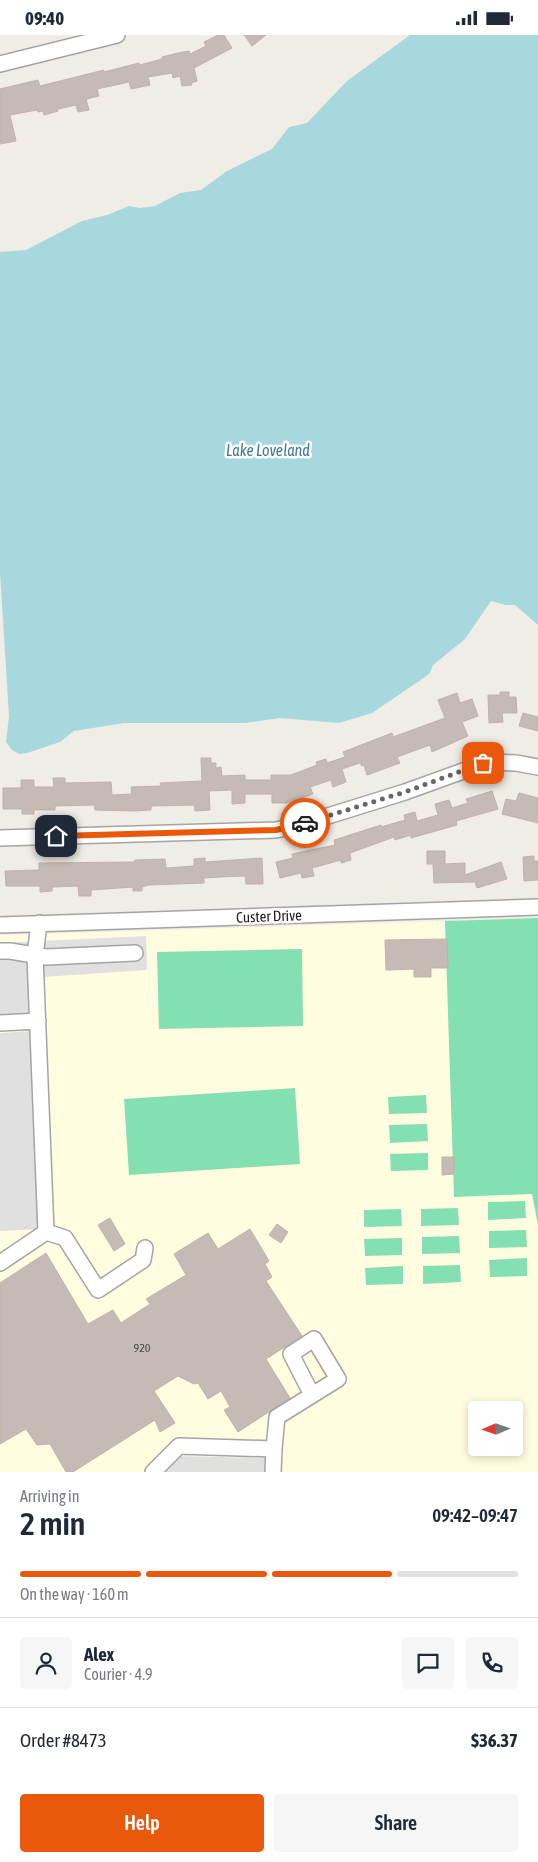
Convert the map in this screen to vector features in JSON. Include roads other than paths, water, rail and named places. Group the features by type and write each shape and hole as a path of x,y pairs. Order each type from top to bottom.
{"street":[{"path":"0,63 118,35"},
{"path":"0,838 276,830 299,825 396,795 488,762 516,763 538,767"},
{"name":"Custer Drive","path":"0,925 538,907"},
{"path":"39,923 35,956 46,1232"},
{"path":"0,951 46,957 135,953"},
{"path":"0,1023 38,1021"},
{"path":"46,1232 65,1238 98,1290 143,1260 145,1249"},
{"path":"0,1263 46,1232"},
{"path":"273,1472 277,1417 312,1395"},
{"path":"153,1472 179,1446 274,1449"}],"water":[{"name":"Lake Loveland","path":"410,35 538,35 538,625 515,605 505,605 491,601 465,639 433,665 430,673 372,713 339,723 280,718 245,723 124,723 74,731 60,742 19,754 12,750 6,742 9,716 0,572 0,252 26,250 82,221 107,215 129,206 140,208 155,206 180,193 201,190 227,171 272,149 289,127 307,123 347,81"}]}
